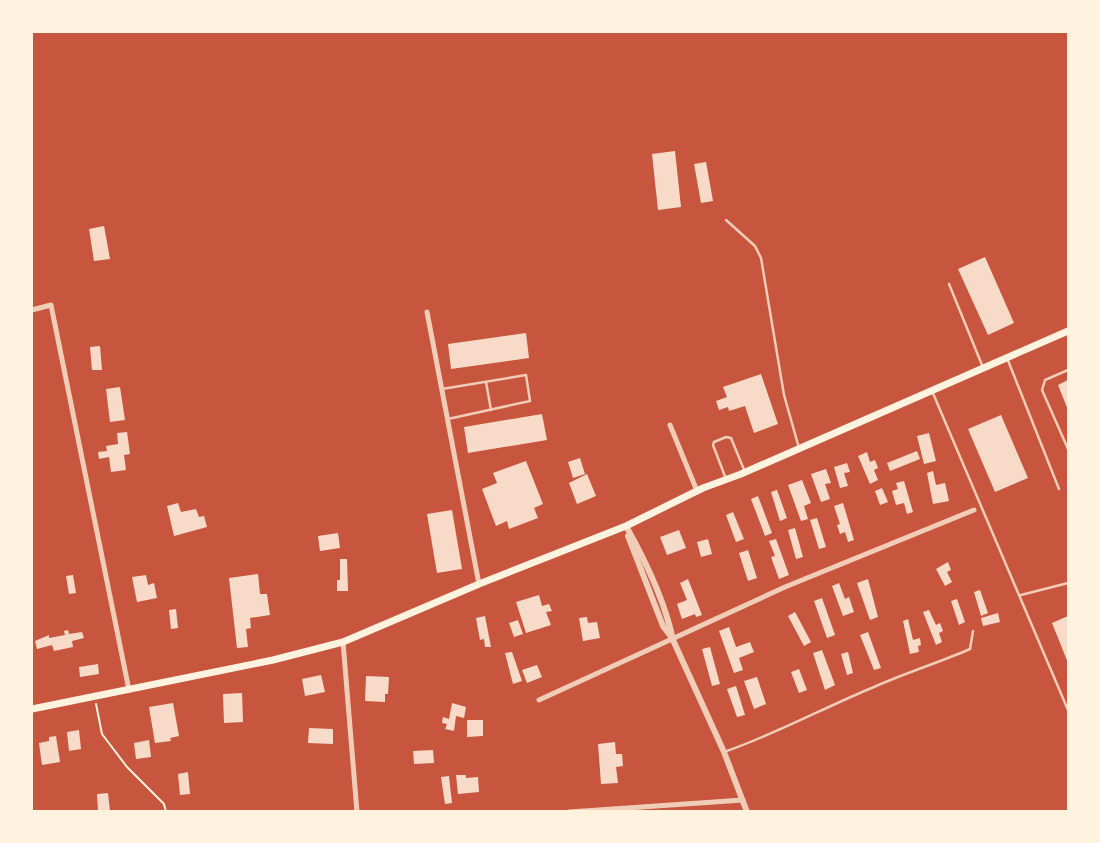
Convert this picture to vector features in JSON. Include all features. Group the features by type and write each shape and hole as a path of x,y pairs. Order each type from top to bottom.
{"main road":[{"path":"32,709 273,660 343,642 626,526 697,491 1069,331"}],"street":[{"path":"32,310 51,305 129,690"},
{"path":"427,312 479,584"},
{"path":"670,425 697,491"},
{"path":"539,700 785,587 975,510"},
{"path":"626,526 632,550 663,626 673,640 724,752 747,811"},
{"path":"343,642 357,811"},
{"path":"569,811 743,800"}],"lane":[{"path":"726,219 755,246 761,258 784,395 799,448"},
{"path":"950,284 984,368"},
{"path":"1007,358 1059,489"},
{"path":"1069,370 1045,380 1042,390 1069,449"},
{"path":"442,389 526,375 530,401 448,419"},
{"path":"486,382 491,410"},
{"path":"932,391 1069,710"},
{"path":"726,479 713,445 726,437 731,438 745,472"},
{"path":"1021,595 1069,583"},
{"path":"724,752 772,735 877,685 970,649 973,631"}],"path":[{"path":"95,696 102,734 127,767 164,804 166,811"}],"building":[{"path":"675,151 681,207 658,210 652,154"},
{"path":"706,162 713,201 701,203 694,164"},
{"path":"104,226 110,259 94,261 89,229"},
{"path":"985,257 1014,323 988,335 958,269"},
{"path":"526,333 529,358 451,369 448,344"},
{"path":"100,346 102,370 92,370 90,347"},
{"path":"761,374 778,424 754,433 745,406 729,411 728,407 719,410 716,401 727,397 723,387"},
{"path":"1068,380 1068,410 1058,385"},
{"path":"120,387 125,420 110,422 106,389"},
{"path":"542,414 547,440 468,453 464,427"},
{"path":"1001,415 1028,478 995,492 968,429"},
{"path":"127,432 130,454 124,455 126,470 111,472 109,457 99,459 98,452 107,451 106,446 118,444 117,433"},
{"path":"929,433 936,461 924,464 917,436"},
{"path":"917,451 920,459 890,471 887,463"},
{"path":"867,452 870,462 875,460 878,468 874,470 878,480 870,484 858,456"},
{"path":"580,458 585,474 573,478 568,462"},
{"path":"526,461 543,504 534,508 538,518 509,529 507,521 496,526 482,489 497,483 493,473"},
{"path":"847,463 850,472 844,473 848,486 840,488 834,467"},
{"path":"826,469 831,483 825,484 830,499 821,502 811,474"},
{"path":"933,471 936,485 945,483 949,501 933,504 927,473"},
{"path":"587,474 596,496 577,504 569,483"},
{"path":"802,480 811,503 804,506 808,519 801,521 788,485"},
{"path":"904,481 913,512 907,514 904,503 896,505 892,491 898,489 896,483"},
{"path":"882,488 888,502 880,505 875,491"},
{"path":"777,490 787,518 780,521 771,492"},
{"path":"758,496 772,533 765,536 751,499"},
{"path":"178,503 181,512 196,509 199,517 204,516 207,527 174,536 167,506"},
{"path":"843,503 854,540 848,542 845,532 840,534 834,506"},
{"path":"452,510 462,569 437,573 427,514"},
{"path":"733,512 744,539 736,542 726,515"},
{"path":"817,518 826,547 819,549 810,520"},
{"path":"795,528 803,557 796,559 788,530"},
{"path":"679,530 686,548 667,555 660,537"},
{"path":"338,533 340,548 320,551 318,536"},
{"path":"708,539 712,554 701,557 697,542"},
{"path":"776,539 789,575 779,579 771,557 775,556 769,541"},
{"path":"748,550 757,578 748,581 739,553"},
{"path":"340,559 347,559 348,591 337,591"},
{"path":"948,562 951,570 947,572 952,582 945,586 936,569"},
{"path":"258,574 260,594 267,594 270,615 250,618 251,628 246,629 248,647 237,648 229,578"},
{"path":"73,575 76,593 69,594 66,576"},
{"path":"146,575 148,585 154,583 157,598 137,602 132,577"},
{"path":"688,579 702,615 696,617 695,614 682,619 677,604 687,600 680,583"},
{"path":"868,579 878,617 870,620 857,583"},
{"path":"839,583 845,599 849,597 854,612 843,616 832,586"},
{"path":"980,590 988,613 981,616 974,592"},
{"path":"539,595 542,606 549,604 552,611 546,612 551,625 526,633 516,602"},
{"path":"822,598 835,635 827,638 814,601"},
{"path":"957,599 965,622 959,625 951,601"},
{"path":"176,609 178,628 171,629 169,610"},
{"path":"929,610 936,625 940,623 943,631 939,633 942,642 936,645 923,612"},
{"path":"795,612 811,642 804,646 788,616"},
{"path":"998,613 1000,622 983,626 981,618"},
{"path":"485,616 491,647 485,647 484,639 480,640 476,618"},
{"path":"1068,616 1068,663 1052,623"},
{"path":"587,617 588,623 597,622 600,638 583,641 579,618"},
{"path":"908,619 913,640 920,638 921,645 918,646 919,652 910,654 903,621"},
{"path":"518,620 523,634 514,637 509,623"},
{"path":"729,627 736,647 750,642 754,652 739,658 743,670 734,673 719,631"},
{"path":"68,630 69,634 82,632 84,638 72,641 73,647 54,651 52,645 37,649 35,641 49,635 49,638 65,635 64,631"},
{"path":"868,632 881,668 874,670 860,635"},
{"path":"710,647 720,684 712,686 702,649"},
{"path":"822,650 835,685 825,690 813,653"},
{"path":"512,652 522,681 513,684 505,653"},
{"path":"848,652 853,673 847,675 841,654"},
{"path":"98,664 99,674 80,677 79,667"},
{"path":"537,665 542,677 527,683 522,670"},
{"path":"799,669 807,690 799,693 791,672"},
{"path":"321,675 325,692 305,696 302,679"},
{"path":"366,676 389,677 385,702 365,701"},
{"path":"757,677 766,704 754,709 744,681"},
{"path":"736,686 745,715 737,717 727,689"},
{"path":"242,693 243,722 224,723 223,694"},
{"path":"173,703 179,736 170,738 171,741 155,743 149,707"},
{"path":"452,703 466,707 464,718 456,716 454,731 445,729 447,724 442,723 443,717 449,719"},
{"path":"467,720 483,720 483,736 467,737"},
{"path":"309,728 333,729 333,744 308,743"},
{"path":"79,730 81,749 69,751 67,732"},
{"path":"56,736 60,762 42,765 39,743"},
{"path":"149,740 151,757 136,759 134,743"},
{"path":"615,742 616,754 622,754 623,766 616,767 618,783 601,784 598,744"},
{"path":"433,750 434,763 414,764 413,751"},
{"path":"188,772 190,794 180,795 178,774"},
{"path":"456,775 478,777 479,792 458,794"},
{"path":"449,776 452,803 445,804 441,777"},
{"path":"108,793 110,811 98,812 97,794"}]}
